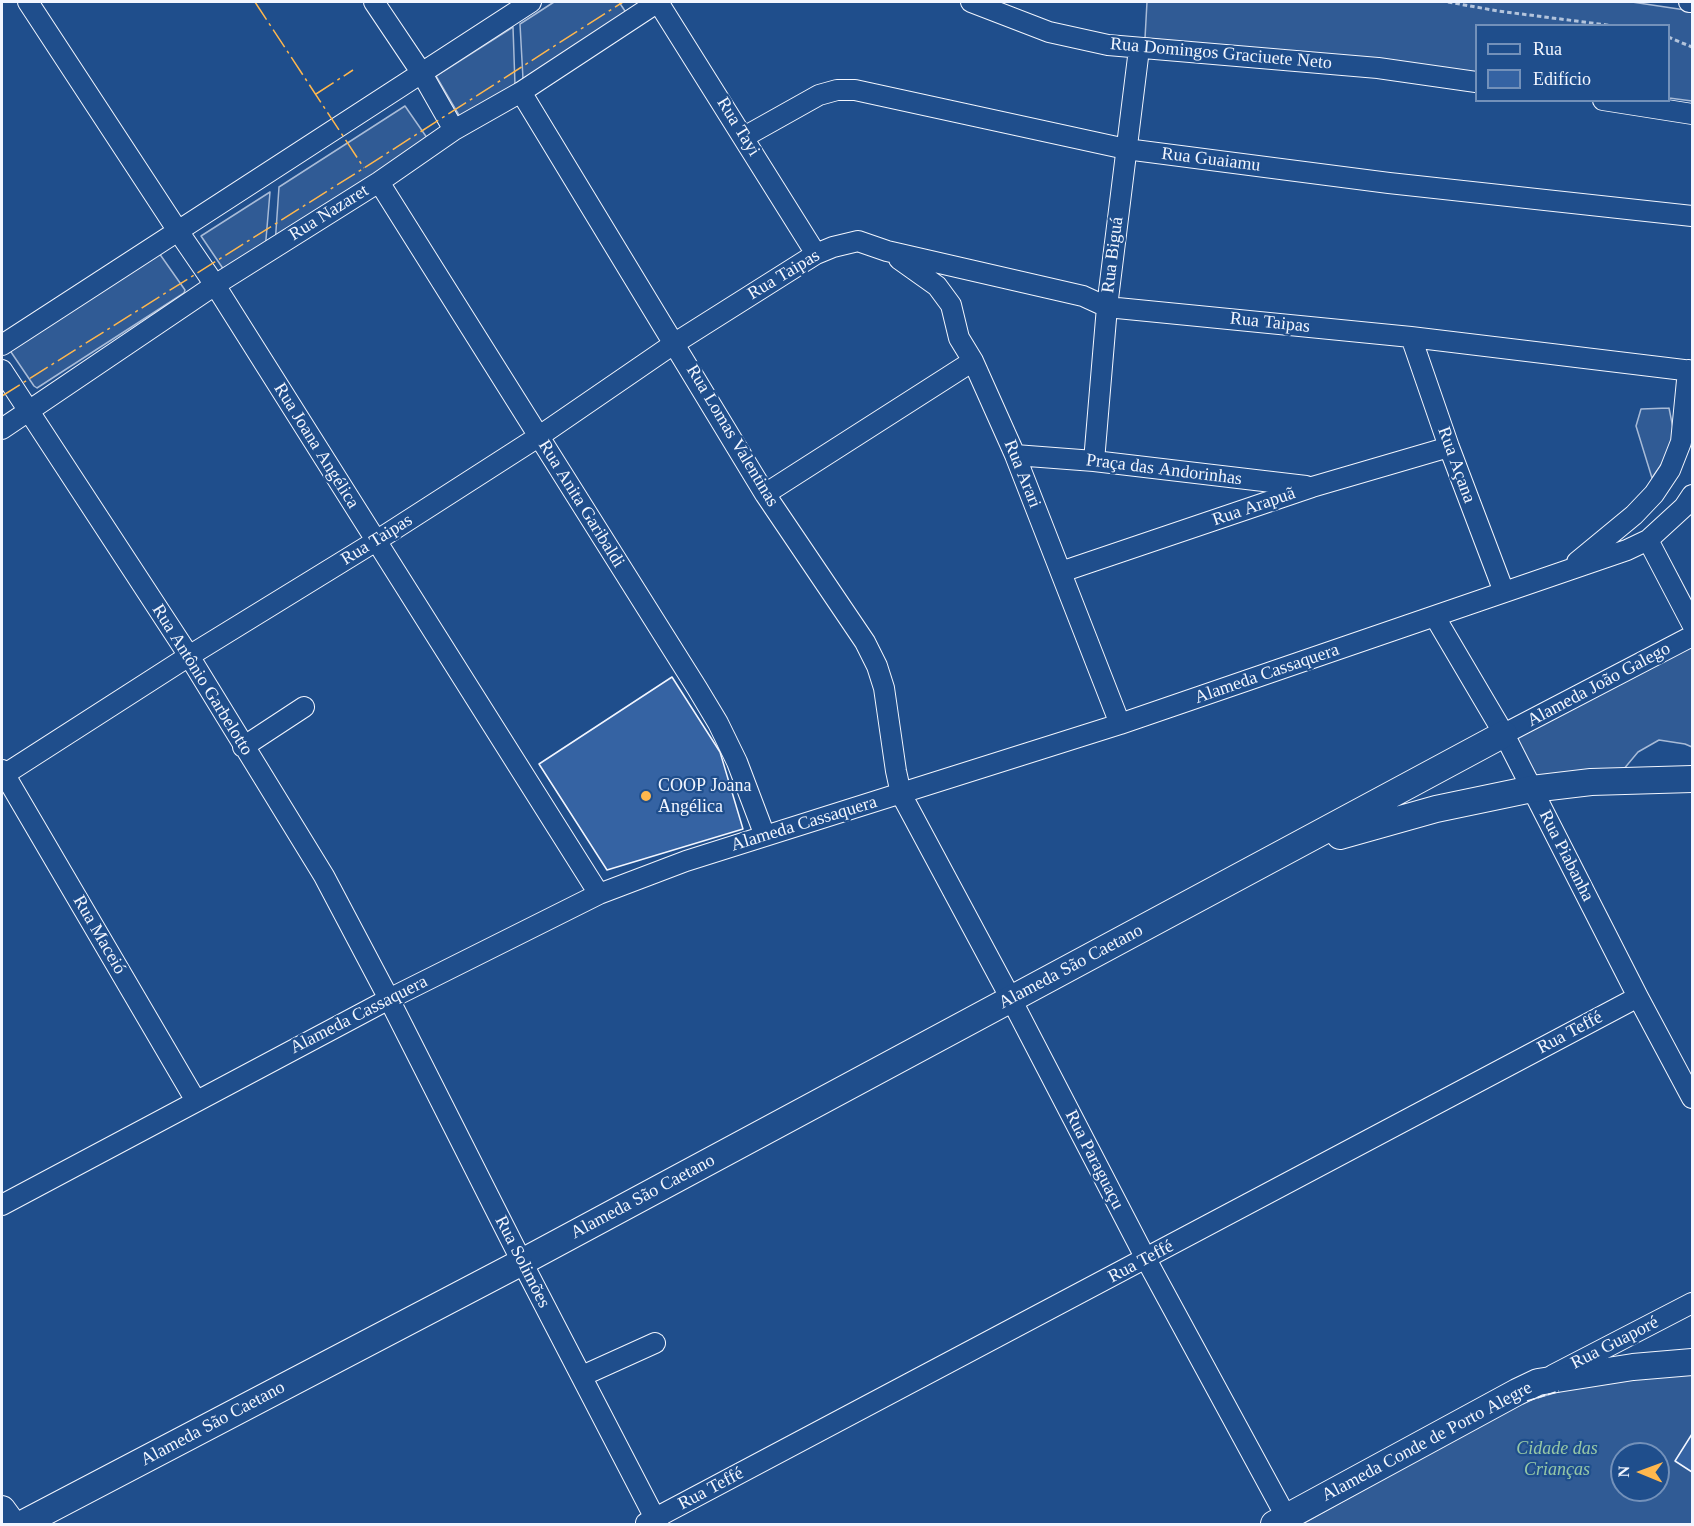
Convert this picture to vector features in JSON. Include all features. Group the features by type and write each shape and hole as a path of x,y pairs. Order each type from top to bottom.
{"main road":[{"name":"Alameda São Caetano","path":"22,1524 522,1262 1504,735"},
{"name":"Alameda São Caetano","path":"1261,864 1387,821 1532,789 1591,782 1692,779"},
{"name":"Alameda Conde de Porto Alegre","path":"1283,1522 1516,1392 1539,1382 1633,1367 1692,1362"},
{"path":"2,1509 13,1524"}],"street":[{"name":"Rua Joana Angélica","path":"28,2 215,285 599,894"},
{"path":"374,2 421,72 454,130"},
{"path":"2,345 531,2"},
{"name":"Rua Nazaret","path":"2,429 215,285 379,182 454,130 521,92 658,2"},
{"name":"Rua Tayi","path":"658,2 816,254"},
{"name":"Rua Domingos Graciuete Neto","path":"971,2 1049,32 1098,43 1139,49 1378,68 1475,82"},
{"name":"Rua Biguá","path":"1094,461 1107,307 1139,49"},
{"name":"Rua Guaiamu","path":"744,137 819,95 837,90 855,90 1126,149 1389,183 1692,216"},
{"name":"Rua Lomas Valentinas","path":"521,92 765,494 865,642 877,666 884,688 901,794"},
{"path":"1616,102 1692,114"},
{"name":"Rua Anita Garibaldi","path":"379,182 713,714 737,762 765,836"},
{"name":"Rua Taipas","path":"3,774 376,541 538,437 675,343 816,254 833,247 858,242 1083,296 1107,307 1411,337 1690,370"},
{"name":"Rua Arari","path":"887,250 937,286 951,305 959,338 973,361 1015,455 1120,724"},
{"name":"Rua Açana","path":"1411,337 1449,447 1504,592"},
{"path":"765,494 973,361"},
{"name":"Rua Antônio Garbelotto","path":"2,370 189,656 324,876 389,999"},
{"path":"1564,572 1634,515 1654,494 1687,447 1690,370"},
{"name":"Rua Arapuã","path":"1061,572 1312,487 1449,447"},
{"name":"Praça das Andorinhas","path":"1015,455 1094,461 1312,487"},
{"name":"Alameda Cassaquera","path":"2,1205 389,999 599,894 686,861 1120,724 1627,550 1648,540 1684,507 1692,495"},
{"path":"1648,540 1692,624"},
{"name":"Rua Piabanha","path":"1435,617 1504,735 1692,1098"},
{"name":"Alameda João Galego","path":"1504,735 1692,636"},
{"path":"243,747 304,707"},
{"name":"Rua Maceió","path":"3,774 196,1101"},
{"name":"Rua Paraguaçu","path":"901,794 1011,999 1283,1522"},
{"name":"Rua Teffé","path":"652,1522 1638,997"},
{"name":"Rua Solimões","path":"389,999 582,1376 652,1522"},
{"name":"Rua Guaporé","path":"1539,1382 1692,1303"},
{"path":"582,1376 655,1343"}],"path":[{"path":"1449,2 1498,11 1599,24"},
{"path":"1670,38 1692,46"}],"shaded area":[{"path":"554,2 619,2 627,14 523,79 520,24"},
{"path":"1147,2 1632,2 1692,11 1692,101 1670,98 1670,24 1475,24 1475,73 1145,38"},
{"path":"513,27 515,85 460,117 436,76"},
{"path":"405,106 432,145 275,245 279,187"},
{"path":"270,192 265,251 228,276 201,236"},
{"path":"159,253 185,290 184,293 37,388 34,386 11,352 11,348"},
{"path":"1669,408 1676,443 1652,478 1636,426 1641,409"},
{"path":"1692,646 1692,747 1659,740 1638,752 1618,776 1534,782 1512,738"},
{"name":"Cidade das Crianças","path":"1692,1367 1692,1524 1302,1524 1517,1404 1571,1388"}],"building":[{"name":"COOP Joana Angélica","path":"672,677 720,752 743,829 607,870 539,764"},
{"path":"1692,1434 1692,1472 1675,1461"}],"fence":[{"path":"1527,1401 1559,1391"}],"power":[{"path":"255,2 364,168"},
{"path":"2,396 623,2"},
{"path":"316,94 353,70"}],"place":[{"name":"COOP Joana Angélica","path":"646,796"}]}
